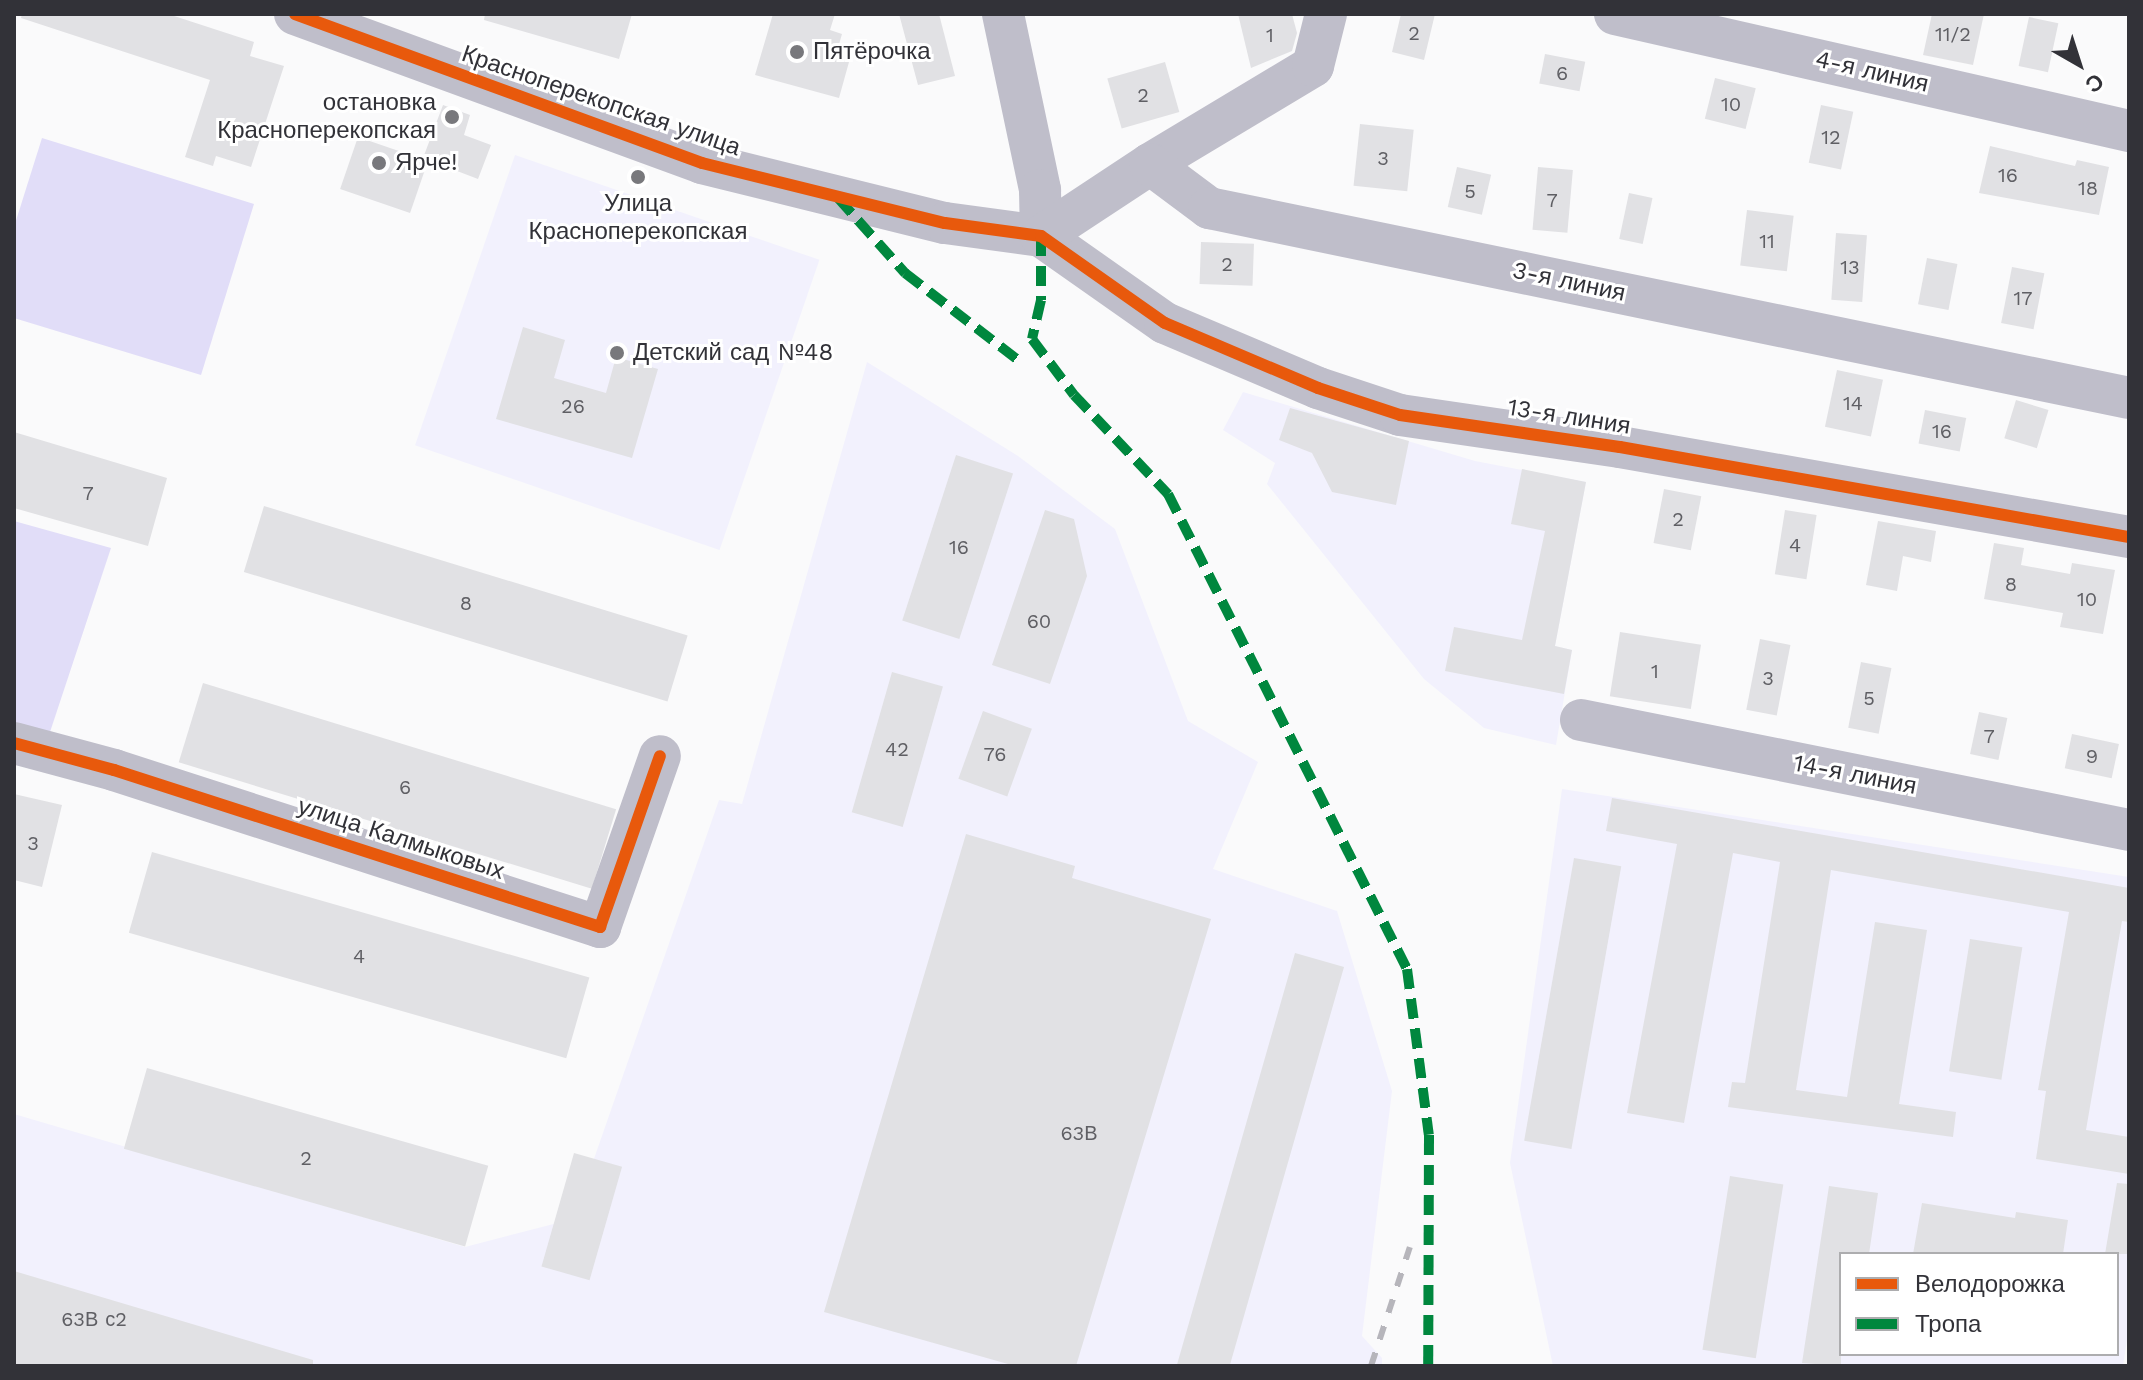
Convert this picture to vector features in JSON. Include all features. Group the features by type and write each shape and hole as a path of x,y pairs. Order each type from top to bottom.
{"street":[{"name":"Красноперекопская улица","path":"295,14 702,163 945,223 1041,236"},
{"path":"1003,14 1040,190 1041,236"},
{"path":"1041,236 1150,164 1313,66 1326,14"},
{"name":"4-я линия","path":"1615,14 2129,131"},
{"name":"3-я линия","path":"1150,164 1209,208 2129,398"},
{"name":"13-я линия","path":"1041,236 1165,323 1318,388 1400,415 1620,447 2129,537"},
{"name":"14-я линия","path":"1581,720 2129,830"},
{"name":"улица Калмыковых","path":"14,743 114,770 600,927 660,756"}],"shaded area":[{"path":"42,138 254,204 201,375 14,318 14,227"},
{"name":"Детский сад №48","path":"515,155 819,260 720,550 415,445"},
{"path":"867,362 1018,456 1115,529 1188,721 1258,762 1213,869 1337,911 1392,1091 1362,1336 1382,1358 1382,1366 14,1366 14,1114 465,1247 573,1219 719,800 742,804"},
{"path":"1243,392 1475,461 1586,482 1555,646 1572,650 1556,745 1484,728 1424,679 1267,484 1275,463 1223,430"},
{"path":"14,521 111,548 46,744 14,735"},
{"path":"1562,789 2129,877 2129,1327 2123,1366 1553,1366 1510,1163"}],"building":[{"path":"22,14 168,14 254,42 250,56 284,66 251,167 216,156 213,166 185,157 210,80 21,18"},
{"path":"485,14 632,14 619,59 484,20"},
{"path":"773,14 835,14 830,30 842,34 835,58 849,62 839,98 755,75"},
{"path":"899,14 939,14 955,76 918,85"},
{"path":"1238,14 1292,14 1297,33 1292,51 1251,68"},
{"path":"1401,14 1435,14 1424,60 1392,52"},
{"path":"1932,14 1984,14 1973,65 1923,55"},
{"path":"2029,17 2058,23 2048,72 2019,66"},
{"path":"1545,54 1585,62 1580,91 1539,83"},
{"path":"1165,62 1179,112 1122,129 1107,79"},
{"path":"1715,78 1756,88 1746,129 1705,119"},
{"path":"443,105 470,115 464,135 491,145 478,179 423,158"},
{"path":"1821,105 1853,112 1841,170 1809,163"},
{"path":"1360,124 1414,130 1407,191 1354,186"},
{"path":"358,137 428,161 410,213 340,189"},
{"path":"1990,146 2075,166 2077,160 2109,167 2099,215 1979,193"},
{"path":"1457,167 1491,175 1482,215 1448,207"},
{"path":"1538,167 1573,170 1567,233 1533,230"},
{"path":"1629,193 1652,198 1643,244 1619,239"},
{"path":"1747,210 1794,216 1787,271 1740,266"},
{"path":"1836,233 1867,235 1862,302 1831,300"},
{"path":"1201,242 1254,244 1253,286 1200,284"},
{"path":"1927,258 1957,264 1948,310 1918,304"},
{"path":"2012,267 2044,273 2034,329 2001,323"},
{"path":"523,327 565,340 554,378 606,393 616,357 658,369 632,458 496,419"},
{"path":"1837,370 1883,380 1871,437 1825,427"},
{"path":"2016,400 2049,410 2037,448 2004,438"},
{"path":"1290,408 1409,441 1396,505 1332,492 1312,453 1279,440"},
{"path":"1925,410 1966,418 1960,451 1919,443"},
{"path":"14,432 167,478 148,546 14,508"},
{"path":"956,455 1013,474 959,639 902,620"},
{"path":"1522,469 1586,482 1555,646 1572,650 1564,694 1445,671 1454,627 1522,640 1545,531 1511,524"},
{"path":"1664,489 1701,496 1691,550 1654,543"},
{"path":"264,506 688,636 667,702 244,572"},
{"path":"1045,510 1074,519 1087,576 1050,684 992,665"},
{"path":"1785,510 1817,515 1806,579 1775,574"},
{"path":"1878,521 1936,531 1931,562 1903,556 1897,591 1866,585"},
{"path":"1994,543 2024,548 2021,565 2070,574 2072,563 2115,570 2103,634 2060,627 2063,613 1984,599"},
{"path":"1620,632 1701,645 1691,709 1610,696"},
{"path":"1760,639 1790,645 1777,716 1746,710"},
{"path":"1861,662 1891,668 1879,734 1848,728"},
{"path":"892,672 943,687 903,827 852,812"},
{"path":"203,683 616,809 592,889 179,762"},
{"path":"983,711 1032,729 1007,796 958,779"},
{"path":"1979,712 2007,718 1998,760 1970,754"},
{"path":"2072,734 2119,744 2112,778 2065,768"},
{"path":"14,794 62,805 42,887 14,880"},
{"path":"1612,798 2129,888 2129,922 2122,921 2086,1130 2129,1137 2129,1174 2036,1159 2046,1091 2038,1090 2069,912 1831,870 1796,1090 1847,1097 1875,922 1927,930 1899,1104 1956,1112 1953,1137 1728,1107 1732,1082 1745,1083 1780,862 1733,853 1684,1123 1627,1113 1677,844 1606,831"},
{"path":"966,834 1075,866 1072,878 1211,919 1076,1366 1015,1366 824,1312"},
{"path":"152,852 589,977 566,1058 129,933"},
{"path":"1574,858 1621,866 1571,1149 1524,1141"},
{"path":"1970,939 2022,947 2001,1080 1949,1071"},
{"path":"1295,953 1344,967 1230,1366 1177,1365"},
{"path":"147,1068 488,1166 465,1247 124,1149"},
{"path":"574,1153 622,1167 590,1280 541,1266"},
{"path":"1730,1176 1783,1184 1756,1358 1702,1350"},
{"path":"2117,1183 2129,1184 2129,1254 2105,1252"},
{"path":"1829,1186 1878,1193 1869,1252 1839,1252 1841,1366 1802,1363"},
{"path":"1922,1203 2015,1218 2016,1212 2068,1220 2063,1252 1913,1252"},
{"path":"14,1271 313,1360 313,1366 14,1366"}],"railway":[{"path":"1371,1366 1410,1247"}],"marked path":[{"path":"838,198 905,273 1022,363"},
{"path":"1041,236 1041,300 1032,339 1074,395 1168,494 1407,969 1429,1135 1428,1366"}],"cycle path":[{"path":"295,14 702,163 945,223 1041,236 1165,323 1318,388 1400,415 1620,447 2129,537"},
{"path":"14,743 114,770 600,927 660,756"}],"place":[{"name":"Пятёрочка","path":"797,52"},
{"name":"остановка Красноперекопская","path":"452,117"},
{"name":"Ярче!","path":"379,163"},
{"name":"Улица Красноперекопская","path":"638,177"},
{"name":"Детский сад №48","path":"617,353"}]}
